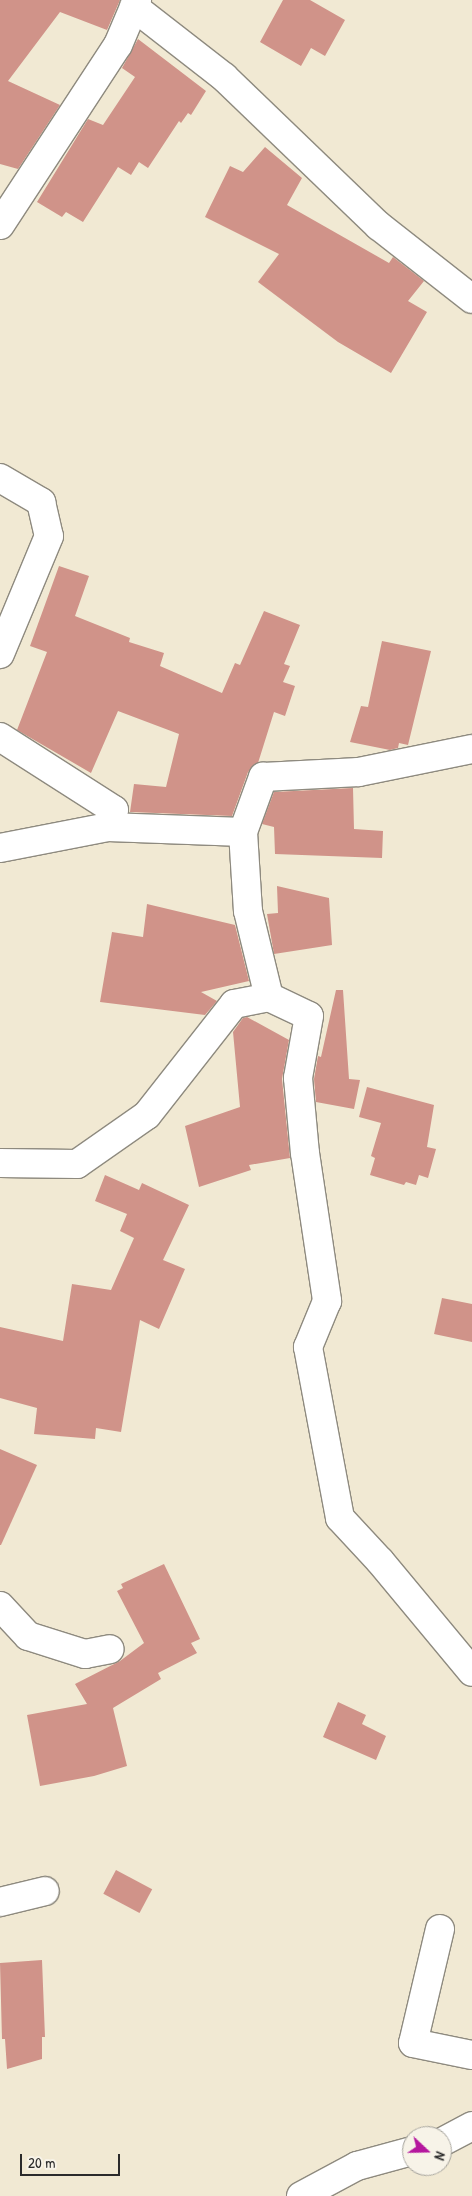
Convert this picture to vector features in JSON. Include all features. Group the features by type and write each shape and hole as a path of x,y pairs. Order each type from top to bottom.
{"street":[{"path":"0,225 118,45 135,3 224,76 379,226 472,299"},
{"path":"0,478 40,502 49,536 0,654"},
{"path":"0,737 114,810 108,827"},
{"path":"269,997 248,911 243,832 263,777 359,772 472,749"},
{"path":"0,848 108,827 243,832"},
{"path":"0,1166 76,1164 147,1115 234,1004 269,997 309,1016 298,1078 304,1153 327,1301 308,1348 340,1518 380,1561 472,1672"},
{"path":"0,1606 28,1636 84,1654 110,1649"},
{"path":"0,1902 45,1891"},
{"path":"440,1929 414,2043 472,2055"},
{"path":"452,2137 472,2126"},
{"path":"301,2196 357,2166 402,2154"}],"building":[{"path":"0,0 120,0 107,30 60,12 8,81 60,105 18,169 0,164"},
{"path":"283,0 310,0 345,20 325,56 311,48 301,66 260,42"},
{"path":"138,39 206,91 191,115 188,113 181,123 179,121 148,168 139,162 131,175 118,167 83,222 66,212 62,217 37,202 88,119 103,125 135,77 122,68"},
{"path":"265,147 302,178 287,205 389,263 393,257 424,281 408,301 427,312 391,373 338,342 258,282 279,254 205,217 230,166 243,172"},
{"path":"59,566 89,576 75,616 130,638 129,642 164,653 160,666 222,693 235,663 240,665 264,611 300,625 284,664 290,666 283,682 295,686 285,716 274,712 258,763 248,772 232,816 130,812 134,784 166,787 179,734 118,711 91,773 17,730 47,652 30,646"},
{"path":"382,641 431,651 408,745 399,743 398,748 390,750 350,742 361,706 368,707"},
{"path":"353,788 354,829 383,831 382,858 275,854 274,827 262,824 274,792"},
{"path":"277,886 329,898 332,945 274,954 267,914 278,913"},
{"path":"147,904 235,925 249,981 201,992 217,1001 205,1015 100,1002 112,932 143,937"},
{"path":"336,990 343,990 349,1079 360,1080 354,1109 316,1102 314,1079 318,1056 321,1057"},
{"path":"247,1017 289,1040 282,1079 290,1158 249,1165 251,1170 199,1187 185,1126 240,1107 233,1032 243,1018"},
{"path":"367,1087 434,1105 427,1147 436,1149 428,1178 419,1175 416,1185 406,1182 404,1185 370,1175 375,1158 371,1156 381,1123 359,1117"},
{"path":"105,1175 139,1190 142,1183 189,1205 163,1260 185,1269 159,1329 140,1320 121,1432 96,1428 95,1439 34,1434 37,1408 0,1398 0,1327 63,1341 72,1284 111,1290 134,1238 120,1231 127,1214 95,1201"},
{"path":"442,1298 472,1304 472,1342 434,1334"},
{"path":"0,1449 37,1465 1,1545 0,1545"},
{"path":"164,1564 200,1639 191,1643 197,1653 158,1673 161,1679 113,1708 127,1766 94,1776 40,1786 27,1715 87,1704 75,1684 120,1661 144,1643 117,1591 123,1588 121,1584"},
{"path":"338,1702 366,1715 362,1724 386,1736 376,1760 323,1737"},
{"path":"116,1870 152,1889 140,1913 103,1894"},
{"path":"42,1960 45,2037 42,2037 42,2059 7,2069 5,2039 2,2039 0,1963"}]}
